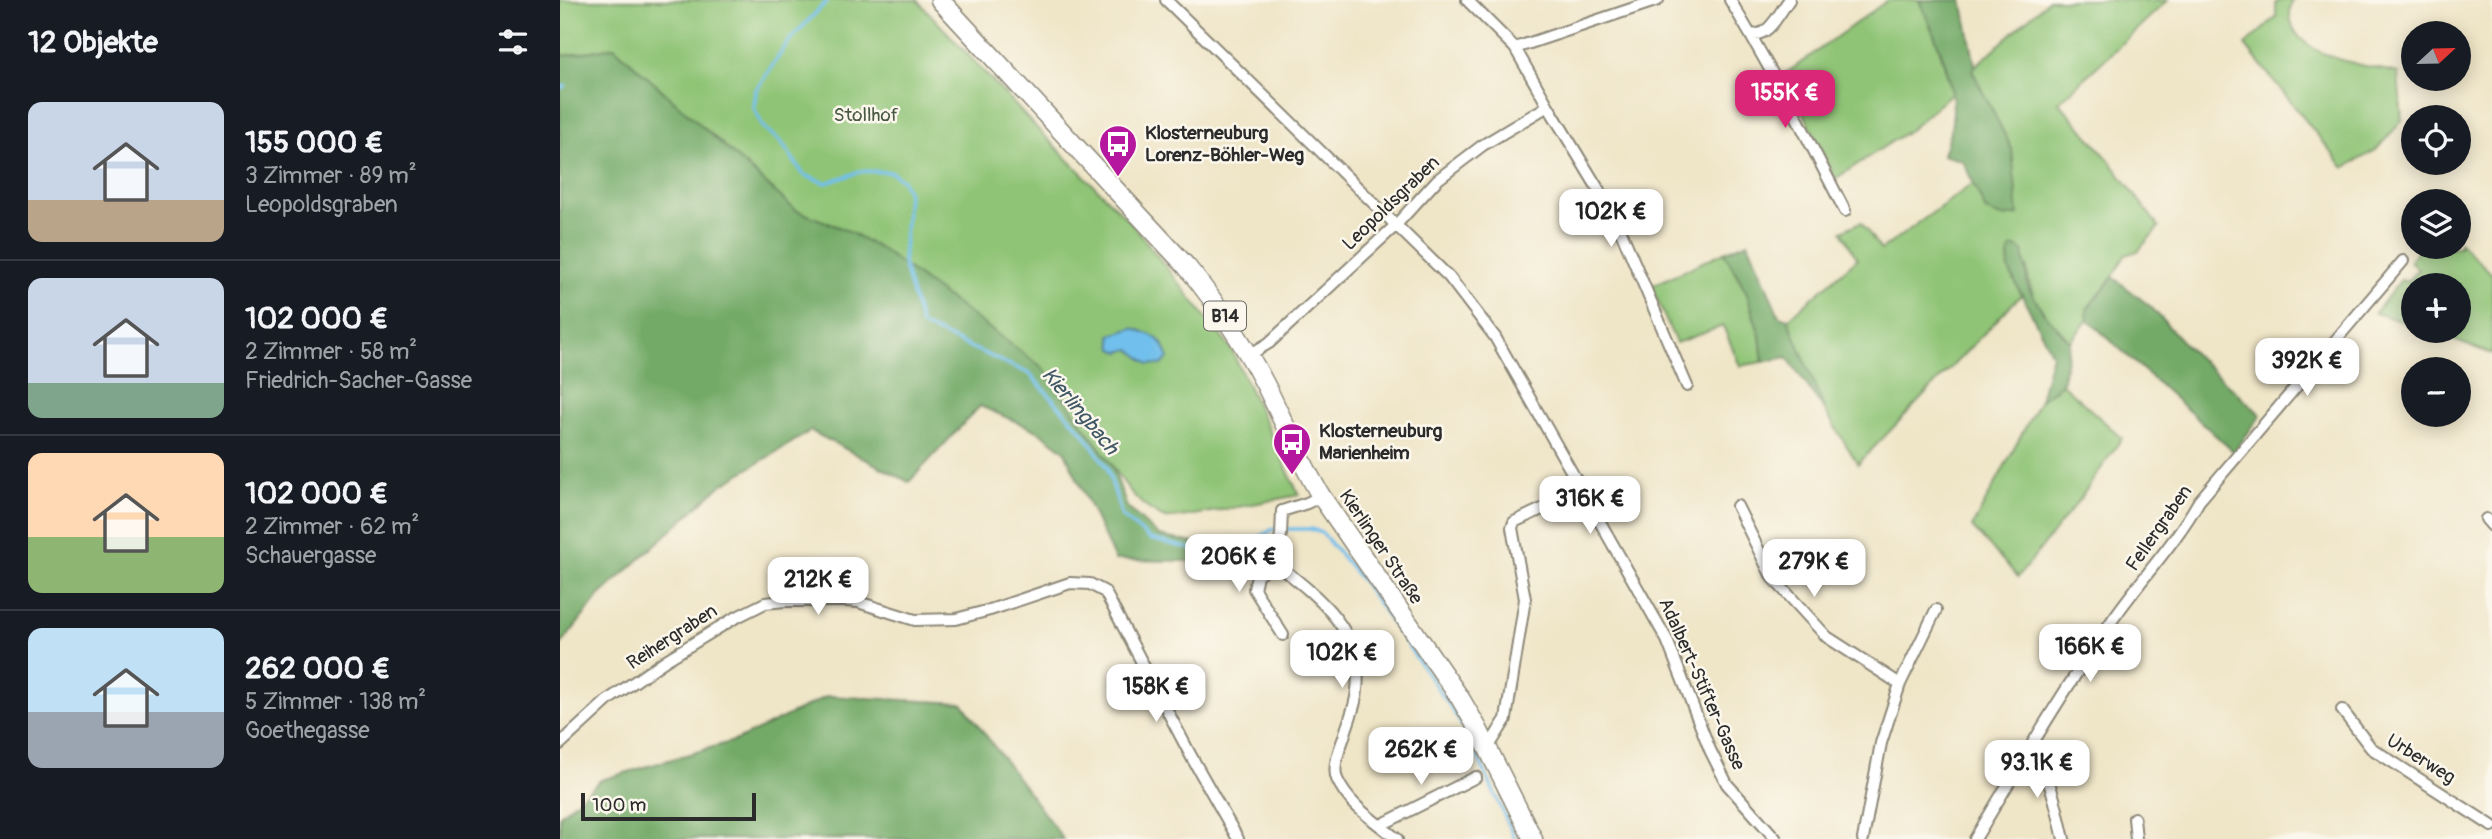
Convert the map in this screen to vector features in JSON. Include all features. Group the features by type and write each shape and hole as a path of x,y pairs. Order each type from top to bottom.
{"main road":[{"name":"Kierlinger Straße","path":"940,0 1187,267 1217,304 1249,355 1321,496 1460,698 1533,839"}],"street":[{"name":"Adalbert-Stifter-Gasse","path":"1166,0 1449,277 1487,325 1667,640 1710,750 1727,784 1776,839"},
{"path":"1467,0 1515,48 1614,215 1687,386"},
{"path":"1515,48 1658,0"},
{"path":"1730,0 1793,110 1845,211"},
{"path":"1750,34 1759,36 1765,33 1789,0"},
{"name":"Leopoldsgraben","path":"1249,355 1269,343 1395,226 1437,180 1483,145 1548,106"},
{"name":"Fellergraben","path":"1975,839 2028,750 2112,620 2173,542 2199,500 2403,261"},
{"path":"1488,748 1506,719 1525,599 1512,528 1514,522 1583,490"},
{"path":"1283,635 1254,589 1257,575 1274,562 1281,535 1282,511 1321,496"},
{"path":"1737,506 1772,577 1827,637 1900,684"},
{"path":"1274,562 1313,593 1349,636 1358,686 1337,757 1336,774 1348,797 1397,839"},
{"name":"Reihergraben","path":"560,744 608,700 666,660 733,619 765,603 846,601 915,620 956,619 1070,583 1090,584 1105,592 1237,839"},
{"path":"1864,839 1881,743 1900,684 1936,610"},
{"name":"Urberweg","path":"2342,710 2371,748 2492,825"},
{"path":"2028,750 2048,778 2064,839"},
{"path":"1381,825 1476,777"},
{"path":"2134,818 2136,839"}],"green space":[{"name":"Stollhof","path":"560,0 917,0 1028,119 1132,224 1231,349 1299,495 1173,518 1165,518 1148,508 1128,489 1112,465 846,230 795,210 614,47 563,56 560,52"},
{"path":"1888,0 1919,0 1938,44 1952,93 1911,129 1835,179 1785,74"},
{"path":"1919,0 1962,0 1975,65 1972,70 2012,149 2018,215 2001,217 1986,211 1963,161 1943,155 1951,126 1952,91 1944,60"},
{"path":"2049,0 2168,0 2059,102 2109,160 2159,227 2138,251 2125,255 2113,277 2087,309 2088,320 2070,342 2035,299 2027,267 2016,283 2021,295 1858,464 1825,411 1788,319 1857,259 1842,231 1861,222 1881,250 1975,182 1986,211 2012,149 1971,70"},
{"path":"2280,0 2293,0 2290,15 2294,30 2317,50 2350,62 2398,73 2401,122 2376,150 2344,168 2245,45 2276,17 2276,3"},
{"path":"614,47 795,210 846,230 881,249 1042,367 1112,465 1127,507 1159,536 1214,547 1252,562 1115,560 1064,450 1038,431 980,406 909,482 811,431 720,486 600,595 560,646 560,52 564,56"},
{"path":"1748,242 1779,316 1788,319 1825,411 1787,357 1763,362 1760,336 1746,291 1724,252"},
{"path":"2017,247 2023,251 2028,287 2043,312 2070,342 2062,384 2040,400 2052,354 2009,270 2008,255 2011,248"},
{"path":"1724,252 1746,291 1760,336 1763,362 1740,366 1723,326 1676,343 1651,286"},
{"path":"2471,254 2492,274 2492,354 2462,343 2471,343 2471,273 2415,273 2418,269 2410,261 2471,259"},
{"path":"2113,277 2151,307 2191,351 2261,415 2234,452 2088,320 2087,309"},
{"path":"2401,280 2401,321 2375,313"},
{"path":"2062,384 2122,438 2080,499 2018,577 1972,527 2040,400"},
{"path":"828,696 962,703 1063,839 560,839 560,815 601,780 737,740"}],"water":[{"path":"1133,328 1151,335 1164,346 1168,358 1162,365 1149,364 1130,349 1120,352 1113,349 1111,335"}],"waterway":[{"name":"Kierlingbach","path":"828,0 788,42 756,90 754,108 763,127 781,142 804,175 826,183 862,171 891,172 902,180 908,193 903,263 921,325 1030,374 1083,432 1107,467 1122,516 1150,539 1217,555 1241,549 1273,529 1311,529 1322,533 1364,583 1452,709 1470,739 1515,839"},
{"path":"560,88 565,86"}],"place":[{"name":"Klosterneuburg Lorenz-Böhler-Weg","path":"1118,178"},
{"name":"Klosterneuburg Marienheim","path":"1292,476"}]}
